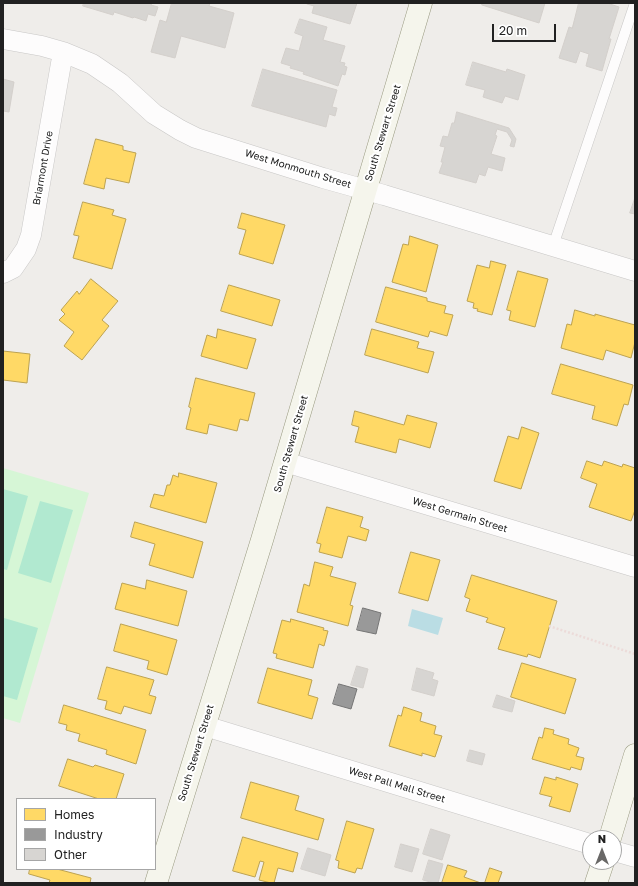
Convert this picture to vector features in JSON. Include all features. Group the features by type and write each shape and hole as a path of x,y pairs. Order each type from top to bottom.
{"street":[{"name":"South Stewart Street","path":"156,883 262,540 421,3"},
{"name":"West Monmouth Street","path":"3,39 42,46 63,52 92,64 120,83 154,114 196,138 323,178 366,189 635,271"},
{"name":"Briarmont Drive","path":"3,273 13,268 26,249 31,235 63,52"},
{"name":"West Germain Street","path":"285,462 635,567"},
{"name":"West Pall Mall Street","path":"204,726 582,842"},
{"path":"612,830 635,755"},
{"path":"622,853 635,857"},
{"path":"596,883 600,870"}],"lane":[{"path":"553,246 635,3"}],"path":[{"path":"549,626 635,654"}],"green space":[{"path":"3,468 89,493 20,723 3,718"},
{"path":"3,489 28,496 7,570 3,569"},
{"path":"40,501 73,510 51,583 18,573"},
{"path":"4,618 38,628 17,700 3,696"}],"water":[{"path":"412,609 443,618 438,635 408,626"}],"building: Homes":[{"path":"96,139 123,146 123,150 136,153 129,183 106,178 104,189 84,184"},
{"path":"83,202 114,210 112,215 126,219 112,269 73,258 79,236 74,235"},
{"path":"242,213 285,225 273,264 239,254 246,230 238,228"},
{"path":"410,236 438,245 426,292 392,282 403,244 408,245"},
{"path":"491,261 506,265 492,315 477,311 478,309 473,308 474,303 467,301 477,265 489,268"},
{"path":"518,271 548,279 535,327 509,320 511,311 507,310"},
{"path":"91,279 118,301 102,320 109,326 82,360 64,346 74,332 59,320 65,314 61,310 77,291 79,294"},
{"path":"229,285 280,300 272,326 221,311"},
{"path":"386,287 427,298 427,301 446,306 444,313 453,315 447,336 430,331 428,337 376,322"},
{"path":"575,310 635,325 635,342 631,358 606,350 603,360 561,348 567,324 571,325"},
{"path":"218,329 256,339 247,369 201,356 207,335 216,338"},
{"path":"372,329 419,342 417,348 434,352 428,373 365,355"},
{"path":"3,351 30,354 27,383 3,380"},
{"path":"561,364 633,385 628,405 624,404 617,426 592,419 595,406 552,394"},
{"path":"196,378 255,393 248,421 240,419 237,431 209,424 207,434 186,429 191,408 189,407"},
{"path":"355,411 404,425 407,415 437,423 430,448 399,439 396,453 355,442 359,427 352,425"},
{"path":"522,427 539,433 521,489 494,481 508,436 518,439"},
{"path":"587,461 602,466 604,461 622,467 623,464 635,468 635,510 631,521 589,507 597,484 581,478"},
{"path":"179,473 217,483 206,523 150,507 154,494 164,496 167,485 170,485 173,475 178,477"},
{"path":"327,507 363,517 360,527 369,530 366,541 348,536 342,558 319,552 321,544 317,543"},
{"path":"135,522 203,542 193,578 149,565 155,544 131,537"},
{"path":"411,552 440,560 428,601 399,593"},
{"path":"315,562 333,567 330,576 356,583 350,605 353,606 348,626 297,612 304,584 309,586"},
{"path":"472,575 557,601 540,658 528,654 527,657 498,649 505,628 486,622 488,618 466,611 470,599 465,597"},
{"path":"147,580 187,591 178,626 115,609 122,583 145,589"},
{"path":"291,619 324,628 323,630 328,631 324,646 319,644 313,668 276,658 277,654 273,653 282,620 290,622"},
{"path":"121,624 177,640 167,675 147,669 149,661 114,651"},
{"path":"522,663 576,679 565,714 511,697"},
{"path":"107,667 154,680 149,695 156,697 151,714 124,706 121,714 105,709 107,701 98,699"},
{"path":"268,668 312,680 308,695 318,698 312,719 258,703"},
{"path":"64,705 146,730 136,764 106,754 107,750 78,741 80,734 66,730 67,725 59,723"},
{"path":"404,707 422,713 420,721 436,726 434,734 442,736 435,757 422,753 422,756 389,746 398,715 401,716"},
{"path":"545,728 554,730 553,734 569,739 568,744 579,748 576,756 584,758 581,770 571,767 570,770 532,759 539,737 542,738"},
{"path":"68,759 93,767 95,765 124,774 116,798 96,798 59,786"},
{"path":"545,777 556,780 556,777 578,784 570,812 549,806 552,797 540,794"},
{"path":"251,782 299,796 295,810 324,819 318,840 241,818"},
{"path":"347,821 374,829 362,869 357,868 355,873 338,868 339,861 336,860"},
{"path":"243,837 298,853 293,872 278,868 274,883 271,883 259,880 264,862 260,861 255,877 233,871"},
{"path":"448,865 467,871 464,877 481,883 442,883"},
{"path":"490,868 502,872 498,883 485,883"},
{"path":"30,870 61,870 91,878 90,883 49,883 50,880 29,874"}],"building: Industry":[{"path":"363,608 381,613 376,634 357,630"},
{"path":"339,684 357,689 351,709 333,704"}],"building: Other":[{"path":"84,3 152,3 151,5 158,7 155,16 148,14 146,21 114,12 113,15 83,6"},
{"path":"172,3 210,3 209,6 234,13 225,48 181,36 175,58 151,52 160,20 166,22"},
{"path":"307,3 357,3 350,24 312,13 314,6"},
{"path":"482,3 545,3 539,23 482,5"},
{"path":"579,3 607,3 619,7 609,39 611,39 602,71 586,66 589,54 580,51 576,63 559,58 569,27 572,28"},
{"path":"300,19 327,27 323,40 345,46 340,62 345,63 344,66 347,67 345,75 342,74 338,86 303,74 304,72 290,68 291,66 281,63 286,48 299,51 303,36 295,33"},
{"path":"473,62 506,72 507,69 525,75 518,100 505,96 502,103 483,97 485,90 466,85"},
{"path":"263,69 337,90 332,107 337,108 335,116 329,114 326,127 252,106"},
{"path":"3,79 14,82 9,112 3,111"},
{"path":"457,112 509,128 516,139 514,147 510,146 512,140 507,132 497,129 495,135 497,136 491,154 505,158 502,171 488,167 485,176 479,174 476,183 439,173 443,162 441,162 445,147 440,146 443,136 448,137"},
{"path":"635,198 635,214 630,213"},
{"path":"357,666 368,669 363,688 351,685"},
{"path":"417,668 434,673 432,679 438,681 434,696 412,690"},
{"path":"497,695 515,701 512,712 493,707"},
{"path":"470,750 485,754 482,765 467,761"},
{"path":"431,829 450,835 442,860 423,854"},
{"path":"401,844 419,849 412,872 395,867"},
{"path":"308,848 331,855 325,876 301,869"},
{"path":"429,860 443,864 438,883 423,880"}]}
